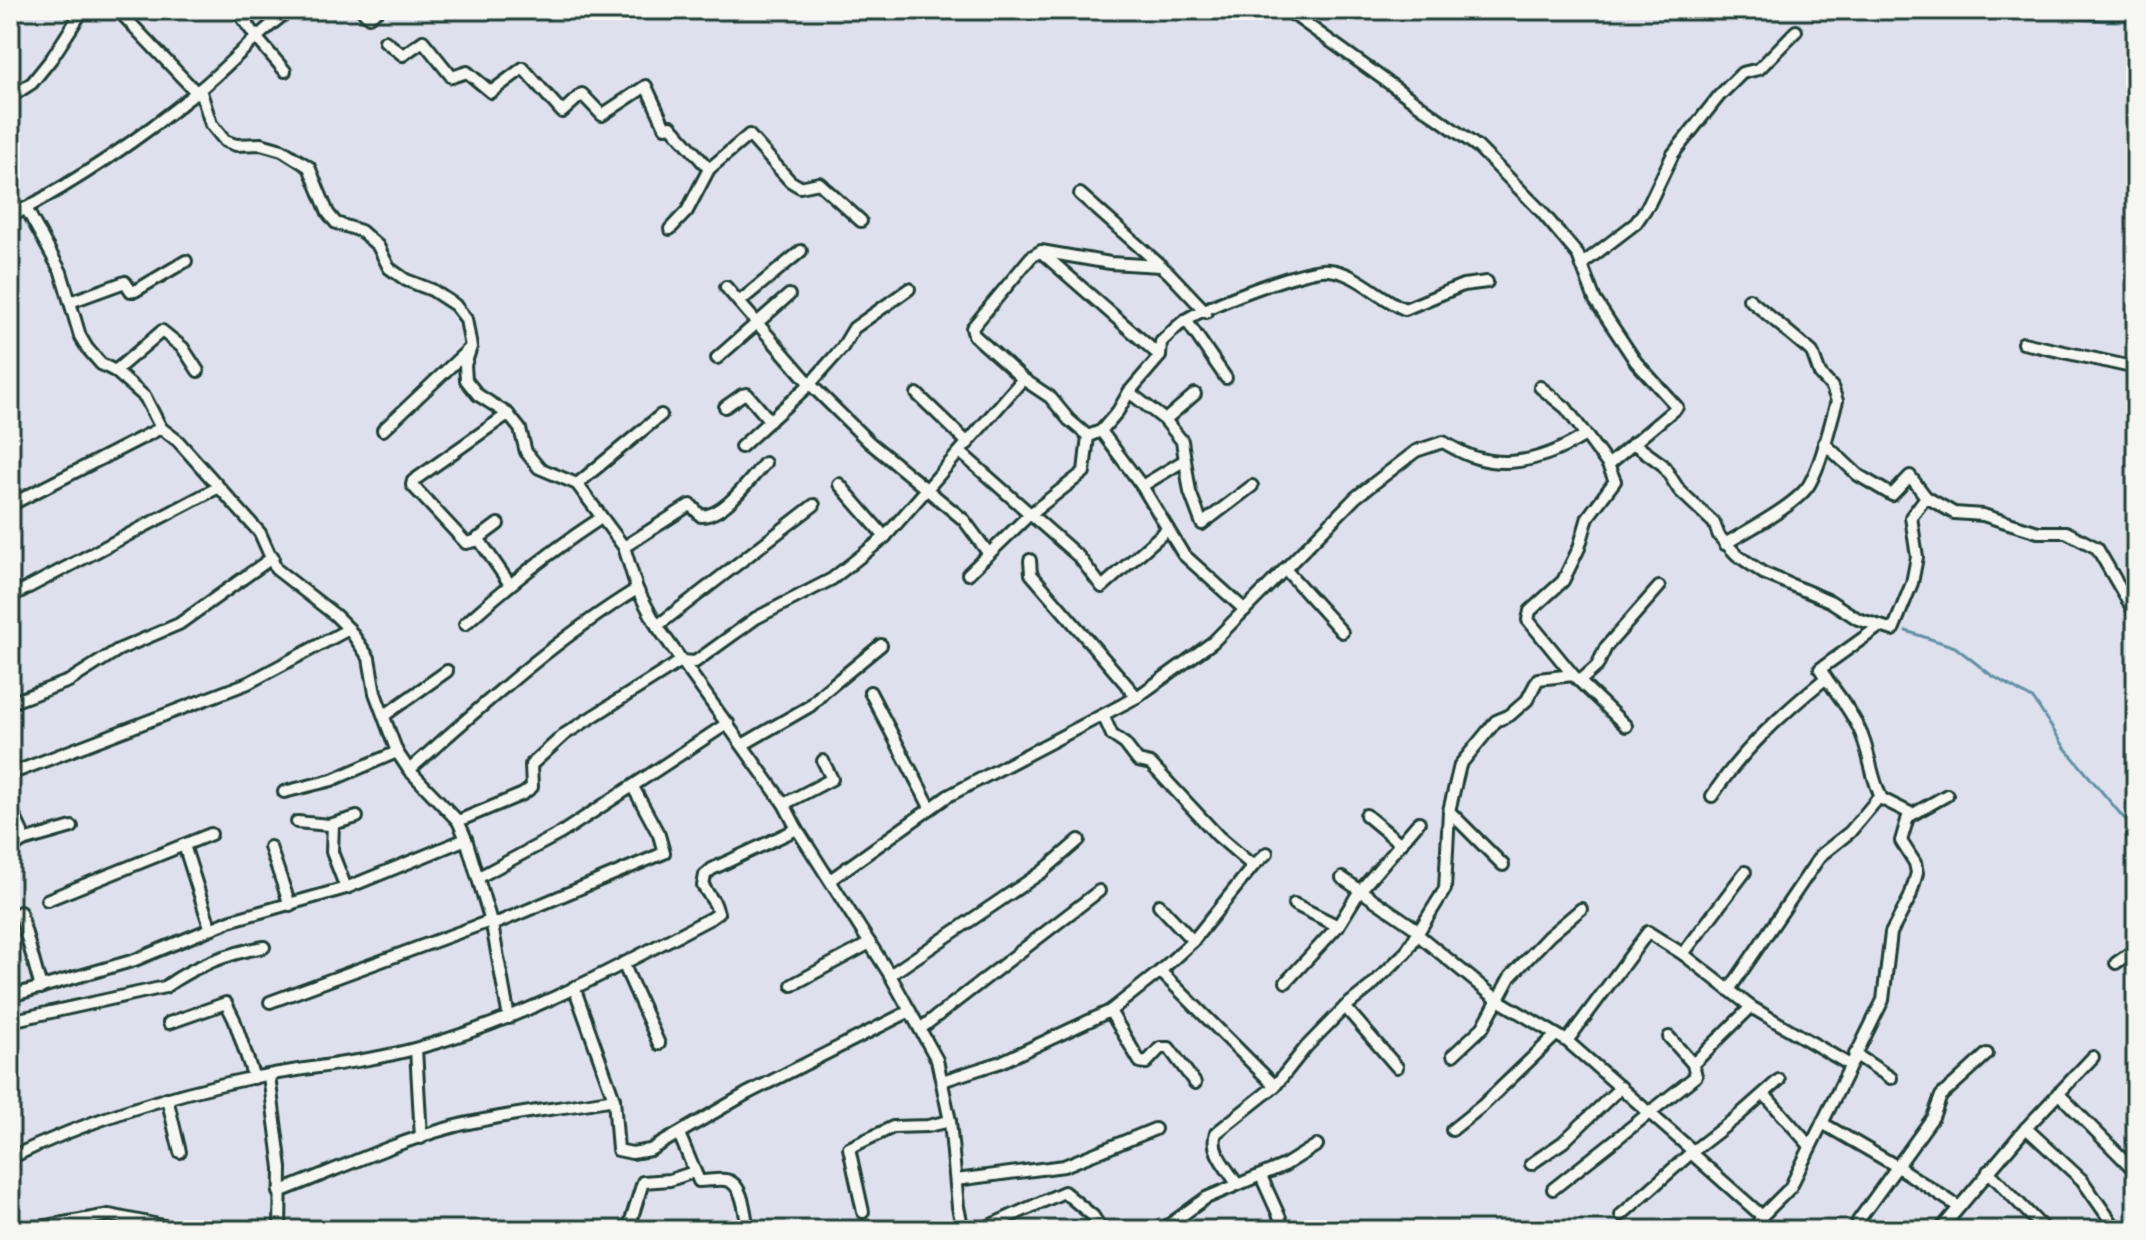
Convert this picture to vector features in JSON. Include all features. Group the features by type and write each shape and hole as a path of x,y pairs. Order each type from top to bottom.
{"street":[{"path":"10,97 32,83 83,10"},
{"path":"118,10 198,91 211,124 225,141 236,145 261,144 282,150 309,167 328,213 336,223 361,231 378,246 389,268 455,305 466,319 471,347 465,365 466,380 478,395 508,414 520,429 526,452 539,468 577,484 624,547 637,589 657,626 784,804 890,975 937,1060 950,1121 963,1230"},
{"path":"237,10 285,71"},
{"path":"10,217 105,162 198,91 255,36 290,10"},
{"path":"362,10 369,17 378,10"},
{"path":"1287,10 1478,147 1550,221 1578,255 1595,300 1636,362 1677,407 1608,465"},
{"path":"1581,265 1636,223 1649,204 1673,154 1719,96 1742,73 1759,69 1796,31"},
{"path":"385,41 403,55 422,41 452,77 467,72 491,92 523,68 562,112 582,94 603,115 646,86 665,127 671,126 709,169"},
{"path":"670,229 687,211 709,169 749,135 790,181 800,187 819,183 861,221"},
{"path":"1080,194 1206,312"},
{"path":"26,208 61,272 87,348 101,364 115,371 145,397 161,428 178,441 260,533 276,569 349,629 369,658 375,693 397,752 409,770 458,821 466,839 491,923 509,1018"},
{"path":"739,302 801,251"},
{"path":"1088,436 1069,420 1050,397 1023,379 971,330 1031,257 1041,251 1110,263 1160,266"},
{"path":"1041,251 1160,356"},
{"path":"70,302 125,282 131,291 135,291 186,261"},
{"path":"1088,436 1101,431 1118,411 1129,392 1160,356 1161,342 1186,320 1270,284 1328,269 1405,309 1463,285 1487,282"},
{"path":"726,287 810,384 869,442 964,520 989,554"},
{"path":"741,447 810,384 842,348 854,328 909,289"},
{"path":"717,358 789,295"},
{"path":"1725,544 1736,534 1785,507 1809,486 1837,401 1832,387 1820,374 1812,352 1749,299"},
{"path":"1186,320 1226,378"},
{"path":"115,371 162,331 183,348 198,371"},
{"path":"2023,343 2136,368"},
{"path":"383,430 471,347"},
{"path":"458,821 523,794 532,787 531,765 565,734 681,661 695,662 756,618 832,579 885,537 1023,379"},
{"path":"1540,387 1566,408 1608,465 1615,481 1588,517 1579,548 1563,581 1530,611 1528,617 1576,678 1626,726"},
{"path":"1129,392 1165,420 1182,441 1190,492 1202,524 1252,486"},
{"path":"725,407 747,394 770,421"},
{"path":"917,394 1029,515 1079,557 1102,587 1168,529"},
{"path":"1165,420 1195,394"},
{"path":"498,524 466,543 412,485 413,481 508,414"},
{"path":"577,484 661,415"},
{"path":"10,505 161,428"},
{"path":"1101,431 1142,486 1183,554 1245,610"},
{"path":"968,574 1029,515 1084,472 1088,436"},
{"path":"830,880 930,807 1137,697 1213,642 1356,497 1416,451 1443,442 1476,458 1506,463 1536,458 1584,436"},
{"path":"1633,443 1663,465 1679,490 1714,523 1725,544 1737,555 1763,573 1830,601 1858,619 1893,630 1912,583 1917,557 1911,517 1926,497"},
{"path":"1824,443 1858,475 1892,495 1910,476 1926,497 1954,513 1983,515 2038,532 2066,532 2079,537 2097,548 2136,615"},
{"path":"1142,486 1185,460"},
{"path":"624,547 688,506 691,505 701,516 706,516 727,504 765,463"},
{"path":"839,484 885,537"},
{"path":"10,597 217,488"},
{"path":"657,626 814,505"},
{"path":"465,624 509,583 601,518"},
{"path":"478,538 509,583"},
{"path":"10,703 69,681 118,650 179,624 273,557"},
{"path":"1030,560 1031,574 1137,697"},
{"path":"1285,569 1342,632"},
{"path":"1237,1184 1216,1151 1213,1140 1216,1133 1275,1086 1306,1047 1345,1007 1406,952 1445,889 1449,811 1460,765 1496,721 1527,700 1538,679 1576,678 1597,666 1606,647 1659,587"},
{"path":"409,770 508,683 590,618 637,589"},
{"path":"1880,626 1820,667 1846,704 1860,732 1880,796 1912,814"},
{"path":"10,774 248,683 349,629"},
{"path":"744,744 810,706 881,645"},
{"path":"385,715 447,671"},
{"path":"1712,796 1724,777 1787,709 1826,678"},
{"path":"870,692 930,807"},
{"path":"1103,715 1112,735 1125,744 1138,761 1151,764 1218,836 1253,866"},
{"path":"479,877 561,833 728,723"},
{"path":"284,792 332,780 397,752"},
{"path":"784,804 832,779 823,761"},
{"path":"270,1002 491,923 664,853 659,835 633,787"},
{"path":"1756,1229 1762,1216 1790,1188 1883,1000 1891,933 1910,897 1917,873 1915,863 1901,841 1908,817 1947,795"},
{"path":"1729,990 1821,855 1850,832 1880,796"},
{"path":"10,807 23,841"},
{"path":"1449,811 1503,865"},
{"path":"1366,815 1401,844"},
{"path":"297,822 333,824 357,817"},
{"path":"1286,982 1338,926 1359,892 1419,822"},
{"path":"333,824 332,852 346,888"},
{"path":"10,850 23,841 72,827"},
{"path":"10,1158 70,1129 167,1098 254,1078 416,1049 509,1018 718,913 703,886 705,875 797,829"},
{"path":"47,900 211,834"},
{"path":"21,993 135,960 210,927 346,888 466,839"},
{"path":"890,975 1042,872 1079,840"},
{"path":"184,845 210,927"},
{"path":"270,847 290,905"},
{"path":"942,1081 1001,1062 1110,1011 1193,941 1267,853"},
{"path":"1683,954 1745,872"},
{"path":"1342,878 1415,928 1417,934 1498,1000 1567,1041 1649,1111 1762,1216"},
{"path":"920,1029 1099,891"},
{"path":"1294,904 1338,926"},
{"path":"1159,905 1193,941"},
{"path":"1453,1055 1483,1027 1510,977 1549,936 1581,909"},
{"path":"20,912 41,988"},
{"path":"1567,1041 1648,932 1683,954 1751,1007 1891,1078"},
{"path":"792,985 870,943"},
{"path":"10,1021 165,987 181,975 236,952 264,947"},
{"path":"2116,963 2136,949"},
{"path":"623,963 659,1044"},
{"path":"1158,973 1164,975 1275,1086"},
{"path":"574,987 614,1099 618,1150 632,1153 650,1150 746,1094 910,1011"},
{"path":"169,1023 226,1003 254,1078"},
{"path":"1345,1007 1397,1067"},
{"path":"1693,1064 1751,1007"},
{"path":"1110,1011 1140,1062 1146,1063 1160,1048 1169,1048 1195,1083"},
{"path":"1452,1130 1482,1106 1556,1035"},
{"path":"1553,1189 1696,1076 1693,1064 1669,1037"},
{"path":"416,1049 421,1138"},
{"path":"1858,1221 1933,1117 1941,1096 1987,1054"},
{"path":"1940,1230 2026,1128 2093,1057"},
{"path":"269,1076 281,1168 280,1230"},
{"path":"1621,1215 1779,1080"},
{"path":"1531,1164 1563,1142 1621,1087"},
{"path":"2058,1093 2136,1172"},
{"path":"1764,1094 1810,1146"},
{"path":"167,1098 180,1152"},
{"path":"279,1192 421,1138 498,1116 614,1099"},
{"path":"863,1212 849,1148 893,1127 928,1126 950,1121"},
{"path":"1822,1123 1959,1207"},
{"path":"2026,1128 2082,1180 2117,1230"},
{"path":"956,1180 1064,1166 1155,1129"},
{"path":"679,1134 699,1181 726,1180 735,1184 741,1196 748,1230"},
{"path":"1162,1230 1206,1198 1261,1176 1317,1145"},
{"path":"1988,1171 2045,1230"},
{"path":"628,1230 643,1182 670,1180 694,1172"},
{"path":"1261,1176 1280,1218 1282,1230"},
{"path":"980,1230 1064,1192 1093,1216 1102,1230"},
{"path":"24,1230 109,1215 184,1230"}],"waterway":[{"path":"2048,10 2081,19 2136,21"},
{"path":"1737,548 1765,567 1833,597"},
{"path":"1906,631 1955,647 1991,675 2034,700 2065,748 2123,817 2136,828"}]}
